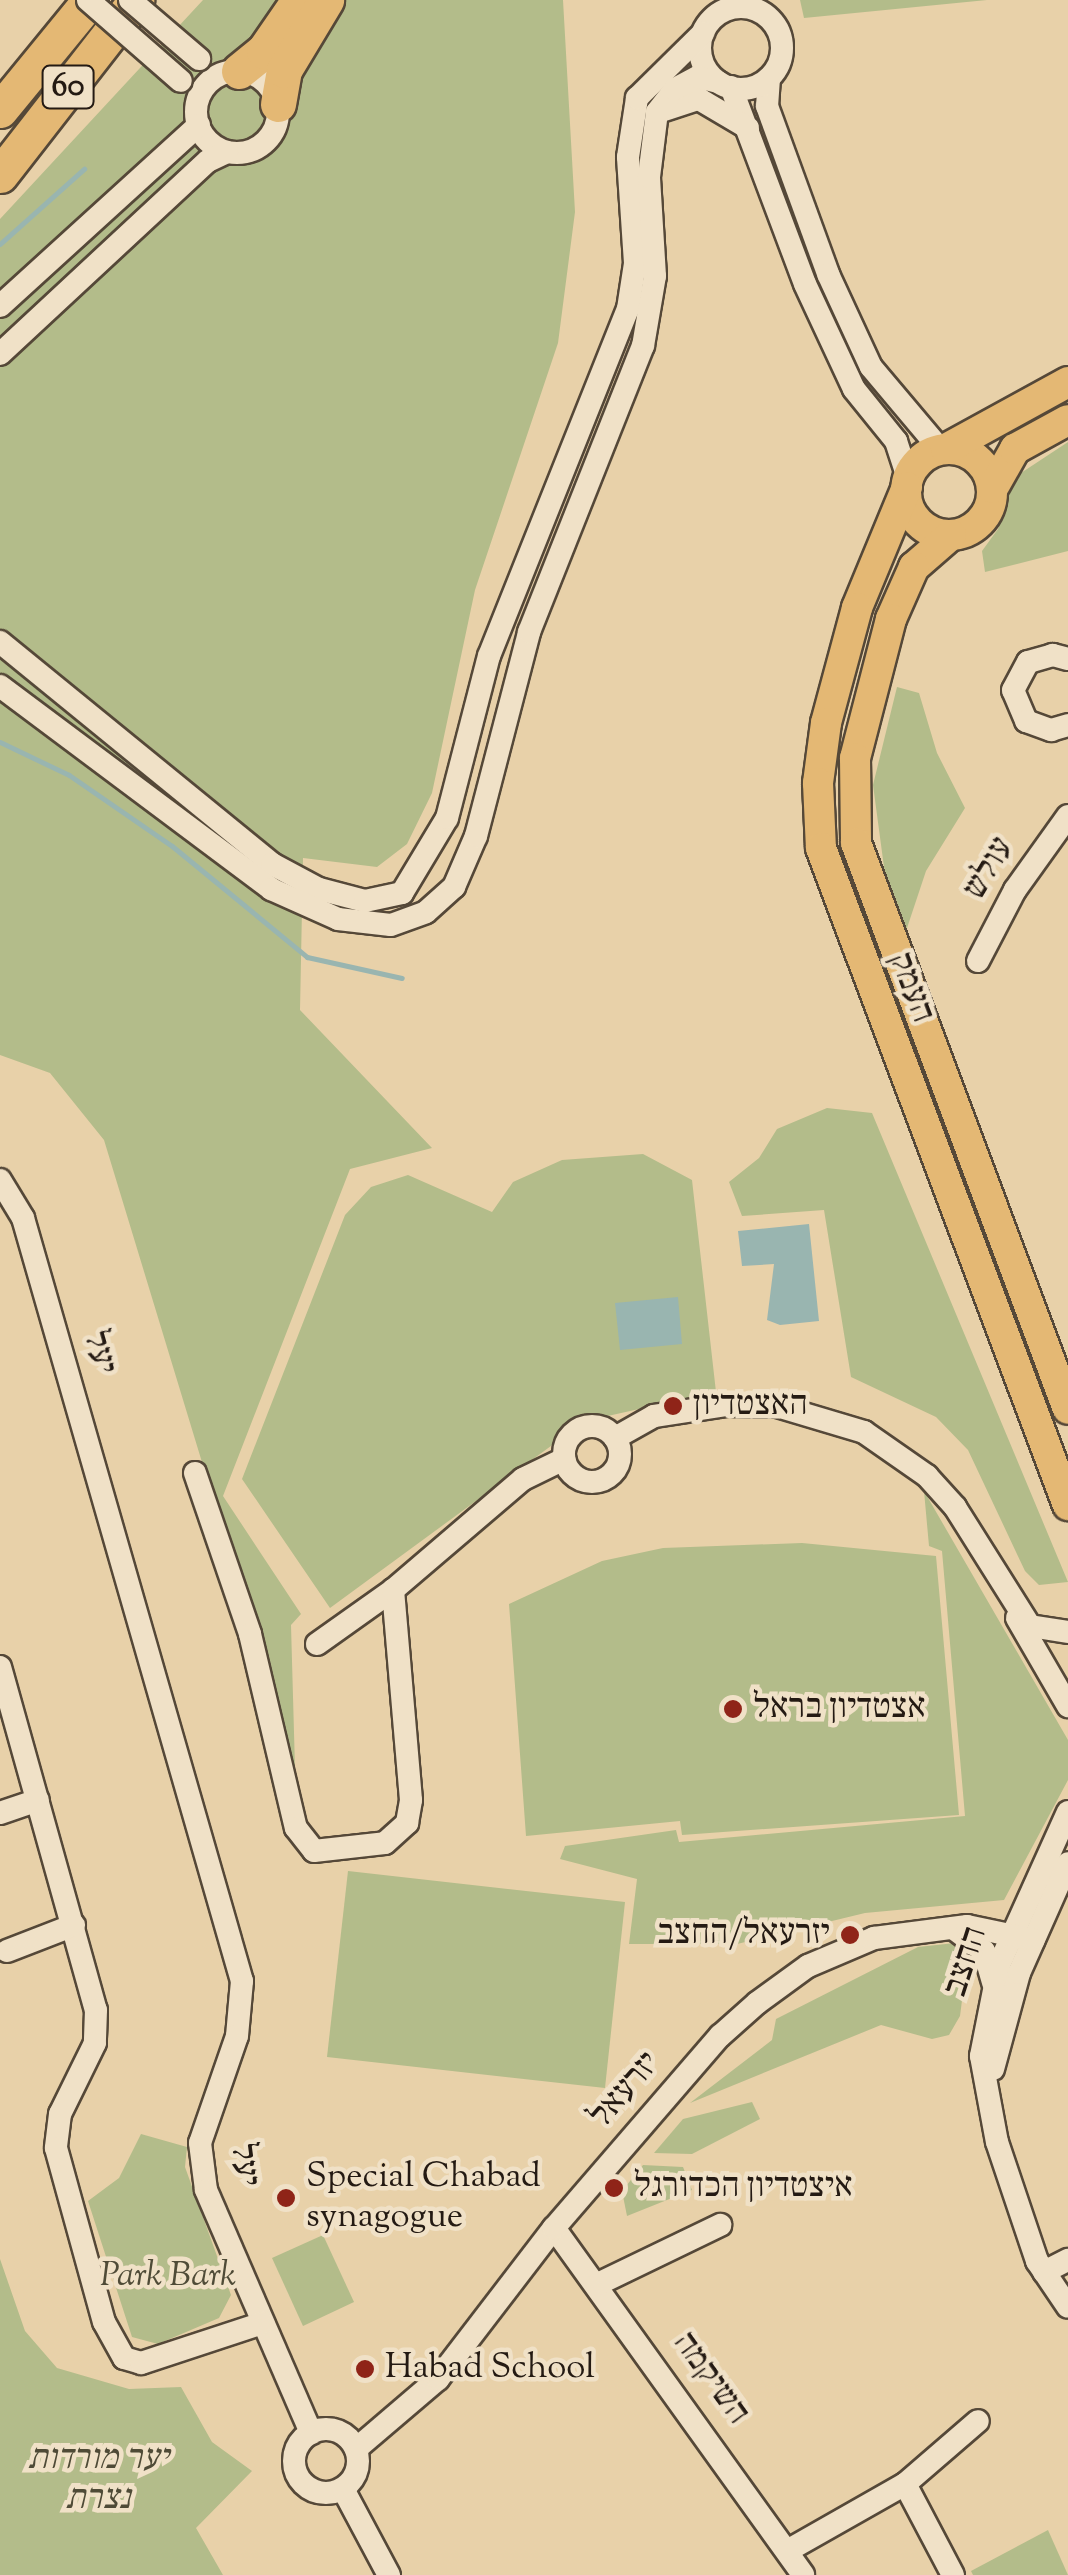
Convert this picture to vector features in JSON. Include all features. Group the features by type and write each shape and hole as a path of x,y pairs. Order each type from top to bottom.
{"highway":[{"name":"60","path":"0,110 89,0"},
{"name":"60","path":"0,175 133,0"},
{"path":"233,72 264,52 299,0"},
{"path":"278,104 284,70 326,0"}],"main road":[{"path":"1068,382 943,449 926,454 907,482 915,519 952,535 985,517 993,488 1016,449 1068,420"},
{"path":"943,449 980,461 993,488"},
{"name":"העמק","path":"907,482 857,608 826,722 818,783 821,848 1068,1505"},
{"name":"העמק","path":"952,535 914,567 890,619 855,758 856,842 1068,1408"}],"street":[{"path":"89,0 182,80 198,118 227,152"},
{"path":"0,354 208,161 265,143 278,104 262,80 199,58 133,0"},
{"path":"0,642 272,864 319,889 365,901 402,893 447,818 489,656 628,309 635,263 628,156 637,98 709,18 730,8 751,4 782,39 769,78 767,106 864,352 943,449"},
{"path":"709,18 702,60 724,84 748,128 805,284 854,389 896,440 907,482"},
{"path":"0,306 198,118 206,87 233,72"},
{"path":"0,686 271,890 338,918 391,925 426,912 454,886 476,836 529,632 643,346 655,276 648,177 658,112 675,90 698,76 724,84 769,78"},
{"path":"658,112 699,99 748,128"},
{"path":"1068,660 1052,654 1028,662 1013,690 1026,722 1051,730 1068,725"},
{"name":"עולש","path":"978,961 1015,890 1068,816"},
{"name":"יעל","path":"0,1180 23,1218 242,1982 244,2006 200,2144 201,2167 262,2323 311,2433"},
{"path":"615,1438 654,1416 727,1405 777,1406 864,1432 927,1476 955,1507 1068,1706"},
{"path":"585,1426 602,1428 615,1438 618,1465 598,1482 580,1480 564,1459 566,1442 585,1426"},
{"path":"317,1644 394,1590 522,1480 564,1459"},
{"path":"194,1473 254,1650 296,1828 314,1851 385,1843 407,1823 412,1800 394,1590"},
{"path":"1007,1597 1030,1626 1068,1632"},
{"path":"0,1668 74,1926 97,2028 90,2058 60,2114 56,2148 104,2322 124,2358 140,2362 262,2323"},
{"path":"0,1812 38,1800"},
{"name":"החצב","path":"996,2142 998,2044 1024,1936 1068,1812"},
{"name":"החצב","path":"1068,1863 993,1984 982,2056 996,2142 1044,2272 1068,2307"},
{"path":"7,1951 74,1926"},
{"path":"950,1928 965,1931 984,1951 993,1984"},
{"name":"יזרעאל","path":"356,2449 438,2378 554,2228 720,2036 757,2002 846,1946 950,1928 1024,1936"},
{"path":"598,2284 720,2225"},
{"name":"השיקמה","path":"554,2228 598,2284 803,2575"},
{"path":"1044,2272 1068,2260"},
{"path":"787,2551 905,2484 978,2421"},
{"path":"335,2430 356,2449 357,2472 343,2489 312,2490 297,2475 295,2454 311,2433 335,2430"},
{"path":"905,2484 954,2575"},
{"path":"343,2489 389,2575"}],"green space":[{"path":"203,0 563,0 575,212 558,343 475,590 432,793 407,844 377,867 303,858 300,1010 432,1148 350,1169 223,1496 301,1614 291,1625 295,1768 104,1140 50,1073 0,1055 0,219"},
{"path":"800,0 987,0 804,18"},
{"path":"1068,442 1068,551 985,572 982,551 998,529 1015,477"},
{"path":"897,687 919,693 937,753 965,808 926,871 906,931 886,882 873,785"},
{"path":"827,1108 872,1113 1068,1582 1039,1585 1025,1571 968,1450 936,1417 851,1377 824,1210 742,1216 729,1182 759,1158 777,1129"},
{"path":"643,1154 692,1180 716,1392 585,1421 330,1608 242,1479 345,1215 371,1187 408,1175 492,1212 513,1182 562,1160"},
{"path":"924,1491 1068,1740 1068,1780 1004,1900 865,1913 737,1944 629,1944 637,1879 560,1859 565,1846 676,1830 679,1842 965,1816 942,1551 929,1546"},
{"name":"אצטדיון בראל","path":"802,1543 936,1556 959,1815 682,1835 680,1821 526,1836 509,1604 602,1561 663,1548"},
{"path":"348,1871 625,1902 605,2088 327,2057"},
{"path":"955,1943 966,1969 960,2016 949,2035 932,2039 881,2025 690,2103 772,2040 776,2019 918,1947"},
{"path":"752,2102 760,2119 692,2154 654,2153 683,2119"},
{"name":"Park Bark","path":"141,2134 187,2147 185,2167 231,2295 219,2318 158,2344 132,2337 88,2201 119,2178"},
{"path":"643,2165 683,2167 692,2190 627,2216 622,2191"},
{"path":"323,2235 354,2302 303,2326 272,2258"},
{"name":"יער מורדות נצרת","path":"0,2259 25,2331 57,2368 129,2389 181,2387 212,2442 252,2471 196,2528 223,2575 0,2575"},
{"path":"1048,2530 1068,2575 973,2575 971,2571"}],"water":[{"path":"809,1224 819,1321 780,1325 767,1320 774,1264 742,1266 738,1231"},
{"path":"678,1297 682,1344 620,1350 615,1303"}],"waterway":[{"path":"0,244 84,169"},
{"path":"0,742 69,775 172,846 307,957 402,978"}],"place":[{"name":"האצטדיון","path":"673,1406"},
{"name":"אצטדיון בראל","path":"733,1709"},
{"name":"יזרעאל/החצב","path":"850,1935"},
{"name":"איצטדיון הכדורגל","path":"614,2188"},
{"name":"Special Chabad synagogue","path":"286,2198"},
{"name":"Habad School","path":"365,2369"}]}
